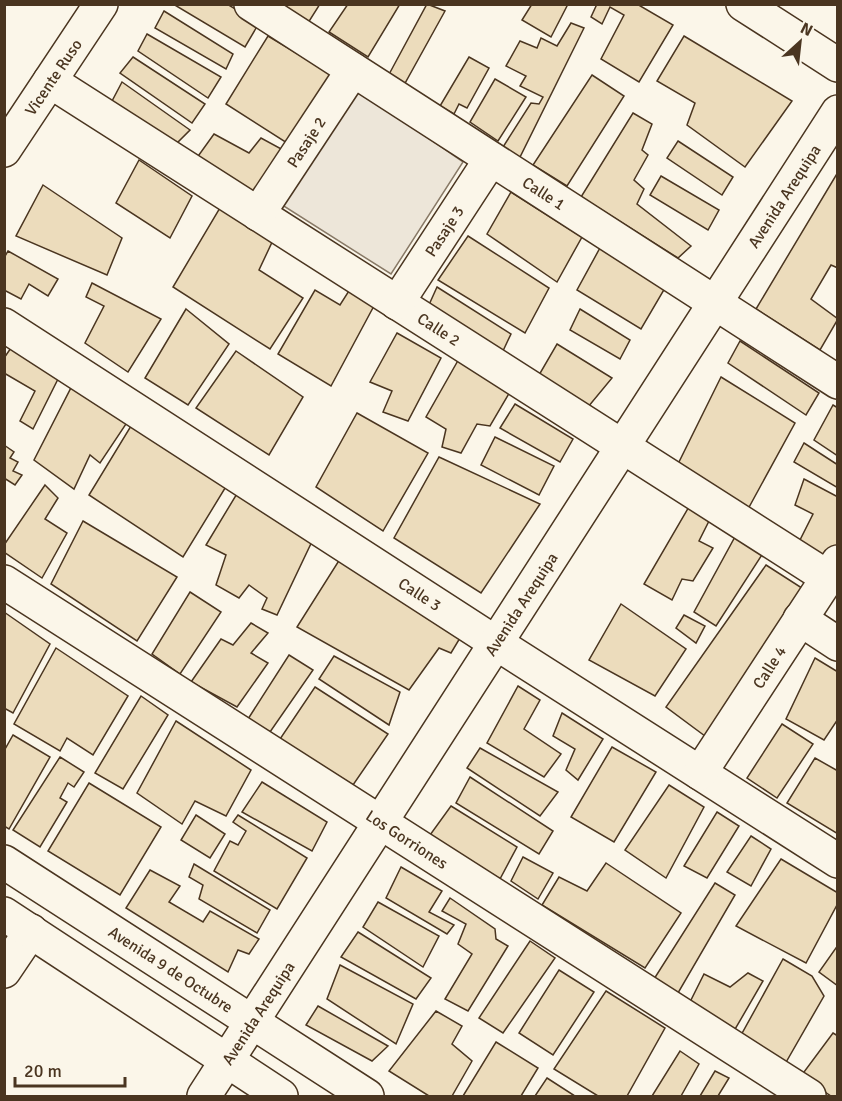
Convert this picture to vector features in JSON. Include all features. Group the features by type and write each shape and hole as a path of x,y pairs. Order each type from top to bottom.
{"street":[{"name":"Vicente Ruso","path":"4,150 101,4"},
{"name":"Calle 1","path":"251,4 837,382"},
{"path":"743,4 837,65"},
{"name":"Pasaje 2","path":"258,214 353,70"},
{"name":"Calle 2","path":"50,81 622,446 832,570"},
{"name":"Avenida Arequipa","path":"204,1096 837,112"},
{"name":"Pasaje 3","path":"397,303 491,159"},
{"name":"Calle 3","path":"4,325 837,861"},
{"name":"Calle 4","path":"700,773 832,570"},
{"name":"Los Gorriones","path":"4,582 809,1096"},
{"path":"800,620 837,644"},
{"name":"Avenida 9 de Octubre","path":"4,862 367,1096"},
{"path":"4,971 18,922 281,1096"}],"shaded area":[{"path":"357,89 463,162 391,274 279,203"}],"building":[{"path":"173,4 227,4 259,23 245,47"},
{"path":"279,4 320,4 308,23"},
{"path":"348,4 400,4 368,57 329,32"},
{"path":"427,4 445,11 404,85 387,78"},
{"path":"532,4 568,4 551,37 522,20"},
{"path":"597,4 637,4 673,25 639,82 601,59 624,15 610,7 602,24 591,17"},
{"path":"164,11 233,54 226,69 155,28"},
{"path":"571,23 584,28 519,159 503,147 531,103 539,104 543,97 520,86 526,76 506,66 520,41 537,48 541,38 557,46"},
{"path":"147,34 221,77 208,98 138,51"},
{"path":"268,36 333,75 287,143 226,104"},
{"path":"684,36 792,101 745,167 687,125 695,103 657,81"},
{"path":"133,57 205,104 192,123 120,73"},
{"path":"469,57 489,68 467,108 459,104 454,114 440,106"},
{"path":"592,75 624,96 567,186 533,165"},
{"path":"495,79 526,97 498,141 470,122"},
{"path":"122,82 190,130 176,144 111,103"},
{"path":"633,113 652,124 642,150 648,155 634,180 644,189 637,204 691,246 678,258 581,197"},
{"path":"214,134 249,153 261,138 285,151 256,196 196,159"},
{"path":"678,141 733,177 722,195 667,158"},
{"path":"139,160 192,196 170,238 116,203"},
{"path":"838,172 838,268 831,265 811,299 838,319 820,350 756,309"},
{"path":"661,176 719,210 708,230 650,195"},
{"path":"43,185 122,238 107,275 16,236"},
{"path":"511,192 582,237 557,282 487,234"},
{"path":"224,201 274,238 259,270 303,298 270,349 173,287"},
{"path":"468,236 549,288 525,333 438,280"},
{"path":"601,246 665,288 641,329 577,290"},
{"path":"8,251 58,279 48,296 29,284 21,299 4,290 4,258"},
{"path":"92,283 161,319 128,372 85,343 104,306 86,297"},
{"path":"352,286 375,304 331,386 278,354 315,290 340,305"},
{"path":"437,287 511,334 502,353 428,307"},
{"path":"186,309 229,344 188,405 145,378"},
{"path":"580,309 630,340 620,359 570,330"},
{"path":"397,333 441,358 408,421 383,412 392,391 370,382"},
{"path":"740,341 819,393 806,415 728,363"},
{"path":"557,344 612,378 588,407 539,375"},
{"path":"13,345 60,375 33,429 20,421 35,391 4,373 4,358"},
{"path":"236,351 303,397 269,455 196,408"},
{"path":"460,357 511,390 490,426 477,424 461,453 442,447 446,429 426,417"},
{"path":"721,377 795,423 748,509 677,466"},
{"path":"75,380 128,421 100,463 90,455 74,489 34,460"},
{"path":"515,404 573,439 560,462 500,428"},
{"path":"833,405 838,408 838,456 814,440"},
{"path":"357,413 428,453 383,531 316,487"},
{"path":"134,421 230,480 183,557 89,495"},
{"path":"495,437 554,466 539,495 481,465"},
{"path":"804,443 838,465 838,488 794,462"},
{"path":"4,445 14,452 10,458 18,462 13,471 22,475 15,485 4,478"},
{"path":"439,457 540,504 481,593 394,538"},
{"path":"804,479 838,497 838,558 834,565 797,546 813,514 795,505"},
{"path":"45,485 58,498 45,519 67,533 42,578 4,552 4,545"},
{"path":"241,487 316,533 277,615 262,609 267,598 249,585 239,598 216,585 226,555 206,545"},
{"path":"690,505 711,517 699,541 713,548 693,581 682,579 672,600 644,584"},
{"path":"83,521 177,577 137,641 51,584"},
{"path":"736,535 765,550 716,626 694,612"},
{"path":"345,551 466,628 451,653 439,648 409,690 297,627"},
{"path":"766,565 805,590 709,739 666,707"},
{"path":"190,592 221,612 180,674 152,654"},
{"path":"621,604 686,649 655,696 589,660"},
{"path":"4,612 50,644 13,713 4,708"},
{"path":"684,615 705,626 696,643 676,628"},
{"path":"251,623 268,633 251,653 268,663 237,707 191,682 221,639 233,645"},
{"path":"56,648 128,696 93,755 67,738 60,751 14,724"},
{"path":"289,655 313,670 270,732 248,719"},
{"path":"334,656 400,692 389,725 319,679"},
{"path":"815,658 838,672 838,719 824,740 786,719"},
{"path":"518,686 540,700 524,729 561,754 544,777 487,743"},
{"path":"315,687 388,734 353,785 280,739"},
{"path":"141,696 168,715 123,789 95,773"},
{"path":"562,713 603,739 578,780 566,770 575,749 553,736"},
{"path":"176,721 251,770 226,816 195,801 182,824 137,793"},
{"path":"782,724 813,744 777,798 747,778"},
{"path":"13,735 50,757 9,829 4,826 4,751"},
{"path":"612,747 656,772 614,842 571,817"},
{"path":"480,748 558,792 540,816 467,768"},
{"path":"60,757 84,772 74,787 68,783 60,798 67,802 40,847 13,830"},
{"path":"815,758 838,771 838,834 787,803"},
{"path":"470,777 553,831 539,854 456,803"},
{"path":"262,782 327,822 312,851 242,812"},
{"path":"89,783 161,827 120,895 48,851"},
{"path":"669,785 704,807 666,878 625,850"},
{"path":"451,806 517,847 500,879 430,835"},
{"path":"717,812 739,826 707,878 684,866"},
{"path":"196,815 225,834 210,858 181,840"},
{"path":"238,815 307,858 277,909 214,871 230,841 238,845 246,831 233,822"},
{"path":"751,836 771,849 751,886 727,872"},
{"path":"523,857 553,873 538,899 511,881"},
{"path":"781,859 838,893 838,903 806,963 736,926"},
{"path":"606,863 681,913 645,968 542,905 559,877 587,891"},
{"path":"194,864 270,910 257,933 199,899 203,885 189,877"},
{"path":"401,867 442,891 429,912 454,925 447,934 386,898"},
{"path":"150,870 180,886 169,902 203,922 210,911 259,939 249,954 238,950 228,972 126,908"},
{"path":"715,883 735,895 678,993 654,979"},
{"path":"450,898 495,929 496,939 508,946 468,1011 445,999 472,954 458,944 466,924 442,911"},
{"path":"378,902 439,936 423,967 363,927"},
{"path":"358,932 431,978 416,999 341,957"},
{"path":"530,941 555,958 503,1033 479,1018"},
{"path":"838,945 838,986 819,972"},
{"path":"783,959 812,976 824,996 785,1064 740,1037"},
{"path":"340,965 413,1004 396,1044 327,999"},
{"path":"559,970 594,992 553,1055 519,1033"},
{"path":"748,973 763,981 734,1031 690,1002 704,974 730,987"},
{"path":"606,991 665,1028 627,1096 598,1096 554,1069"},
{"path":"318,1006 388,1046 372,1061 306,1025"},
{"path":"436,1011 462,1026 452,1044 472,1061 452,1096 429,1096 389,1071"},
{"path":"833,1033 838,1036 838,1096 831,1096 801,1076"},
{"path":"496,1042 538,1068 521,1096 463,1096"},
{"path":"680,1051 699,1064 681,1096 652,1096"},
{"path":"715,1071 729,1078 718,1096 700,1096"},
{"path":"547,1078 575,1096 535,1096"}]}
